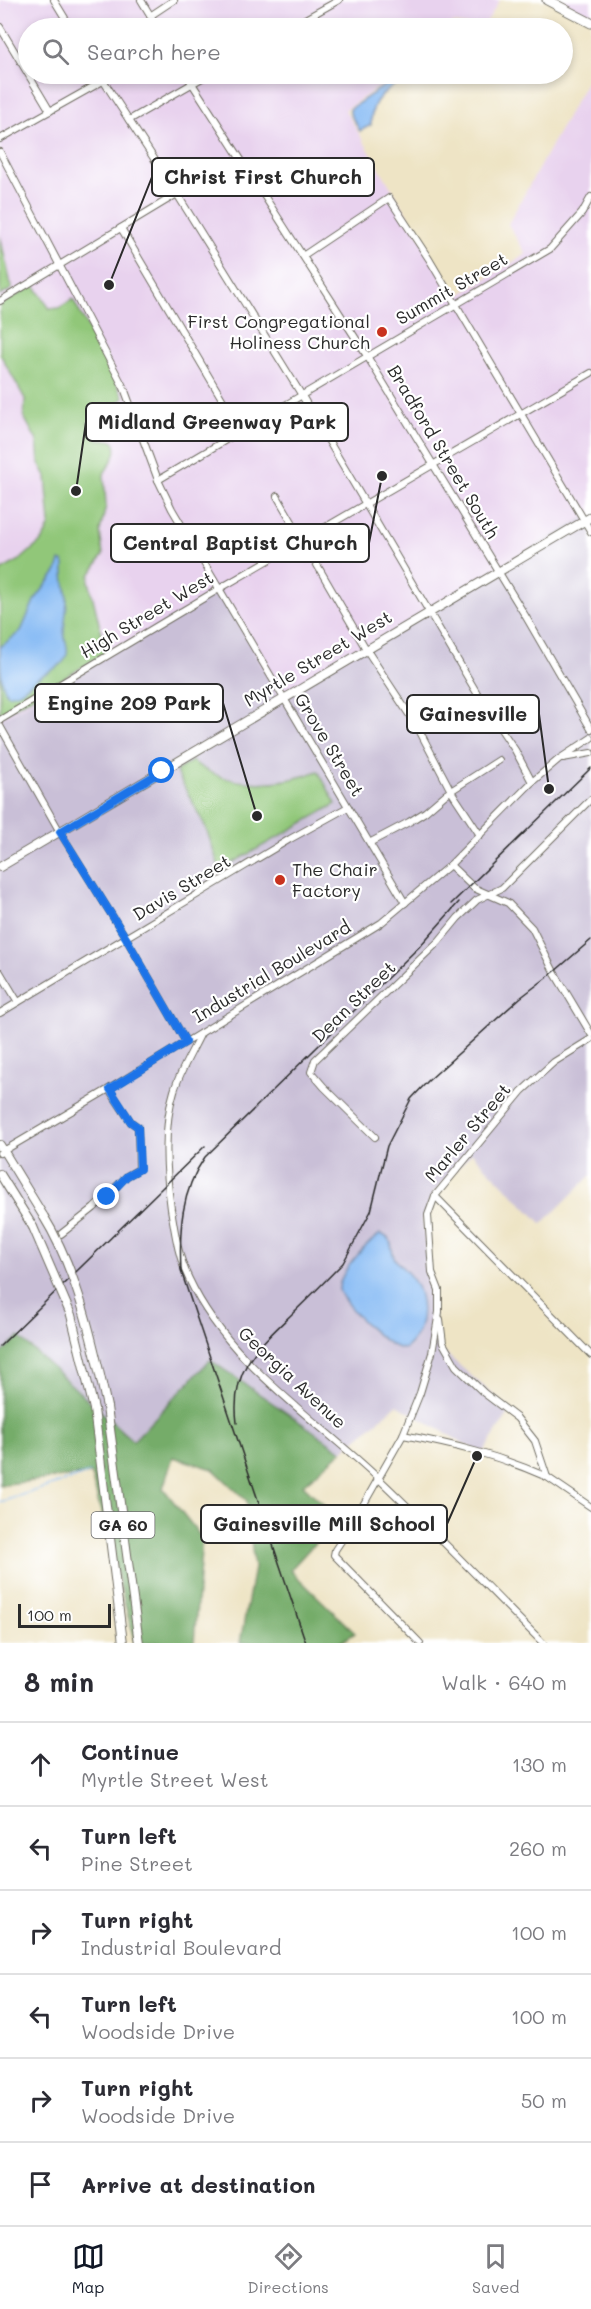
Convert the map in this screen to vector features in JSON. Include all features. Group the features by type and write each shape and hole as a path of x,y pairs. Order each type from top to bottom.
{"highway":[{"path":"547,0 591,23"}],"main road":[{"name":"Myrtle Street West","path":"0,867 587,519"},
{"name":"GA 60","path":"1,1150 44,1216 63,1256 89,1328 107,1407 139,1643"},
{"name":"GA 60","path":"0,1174 33,1227 71,1315 94,1409 123,1643"}],"street":[{"path":"54,0 65,18"},
{"path":"141,0 150,16 174,0"},
{"path":"307,18 339,0"},
{"path":"0,27 18,57"},
{"path":"34,84 50,111"},
{"path":"0,139 98,84"},
{"path":"105,84 177,194 301,394 532,782"},
{"path":"129,120 190,84"},
{"name":"Bradford Street South","path":"193,84 304,255 434,464 591,729"},
{"name":"Grove Street","path":"0,152 124,388 158,480 172,509 405,903"},
{"path":"0,301 177,194"},
{"name":"Summit Street","path":"158,480 550,249 582,213 591,197"},
{"path":"304,255 389,198 587,519 591,532"},
{"path":"121,228 241,431"},
{"name":"High Street West","path":"0,720 591,373"},
{"path":"277,495 366,650 418,728 451,791 480,835"},
{"path":"0,726 60,832 126,938 186,1042"},
{"name":"Industrial Boulevard","path":"1,1150 110,1089 346,945 405,903 450,865 532,782 559,759 591,738"},
{"path":"559,759 591,753"},
{"path":"370,842 409,822 499,760"},
{"path":"488,894 502,888 591,800"},
{"name":"Davis Street","path":"0,1013 290,839 348,807"},
{"path":"450,865 474,888 508,903 532,928 554,972 591,1034"},
{"name":"Dean Street","path":"375,1137 324,1088 311,1072 315,1060 439,941 458,918 477,900 488,894"},
{"path":"0,972 18,1002"},
{"name":"Georgia Avenue","path":"201,1033 174,1091 169,1113 166,1160 167,1182 176,1238 188,1277 200,1301 219,1329 247,1361 378,1478 543,1643"},
{"name":"Marler Street","path":"420,1643 334,1555 334,1550 353,1524 403,1434 420,1393 432,1353 439,1312 439,1290 432,1272 428,1215 435,1196 522,1091 554,1062 591,1039"},
{"path":"61,1234 94,1208 127,1176 140,1169 138,1127 131,1122 110,1089"},
{"path":"435,1196 591,1355"},
{"path":"439,1312 443,1343 456,1366 484,1393 517,1418 535,1441 547,1477"},
{"path":"403,1434 462,1446 509,1461 547,1477 591,1507"}],"shaded area":[{"path":"0,0 500,0 489,18 18,18 18,84 383,84 345,110 456,297 526,254 508,224 591,73 591,513 280,698 0,720"},
{"path":"559,0 591,0 591,17"},
{"path":"591,513 591,1175 542,1224 472,1153 434,1192 423,1220 438,1347 511,1410 482,1454 397,1405 342,1451 211,1360 133,1441 20,1337 0,1355 0,720 219,589 279,698"}],"green space":[{"path":"0,236 12,289 0,296"},
{"path":"34,285 50,309 59,308 73,299 124,398 88,422 98,440 114,442 116,451 104,474 106,506 100,531 103,555 90,575 89,581 106,653 0,716 0,571 20,560 43,540 50,524 46,476 39,463 37,441 24,417 25,399 0,354 0,305"},
{"path":"192,761 221,777 253,783 286,780 318,771 336,804 220,870 206,828 176,771"},
{"path":"19,1337 133,1441 210,1360 342,1451 303,1485 338,1518 290,1570 355,1633 339,1643 240,1643 254,1568 247,1501 213,1469 173,1457 163,1488 202,1538 194,1643 135,1643 91,1474 0,1485 0,1355"}],"water":[{"path":"387,84 396,84 378,99 371,117 371,125 360,131 350,114 350,109"},
{"path":"60,561 63,561 64,565 67,597 64,630 66,658 57,667 39,677 23,690 7,694 0,665 0,647 21,631 34,601 57,571"},
{"path":"380,1234 390,1241 395,1259 414,1281 422,1307 420,1326 411,1343 404,1349 388,1342 367,1326 349,1306 339,1290 348,1267"}],"waterway":[{"path":"0,1502 90,1473"}],"railway":[{"path":"451,904 591,768"},
{"path":"306,1643 181,1271 183,1211 191,1183 205,1157 419,947 459,902"},
{"path":"237,1423 236,1404 242,1373 249,1360 268,1337 343,1263 371,1211 387,1146 411,1099 520,998 591,940"},
{"path":"0,1346 205,1146"}],"place":[{"name":"Christ First Church","path":"109,285"},
{"name":"First Congregational Holiness Church","path":"382,332"},
{"name":"Central Baptist Church","path":"382,476"},
{"name":"Midland Greenway Park","path":"76,491"},
{"name":"Gainesville","path":"549,789"},
{"name":"Engine 209 Park","path":"257,816"},
{"name":"The Chair Factory","path":"280,880"},
{"name":"Gainesville Mill School","path":"477,1456"}],"route":[{"path":"107,1197 127,1176 140,1169 137,1146 138,1127 131,1122 110,1089 186,1042 126,938 60,832 162,771"}]}
